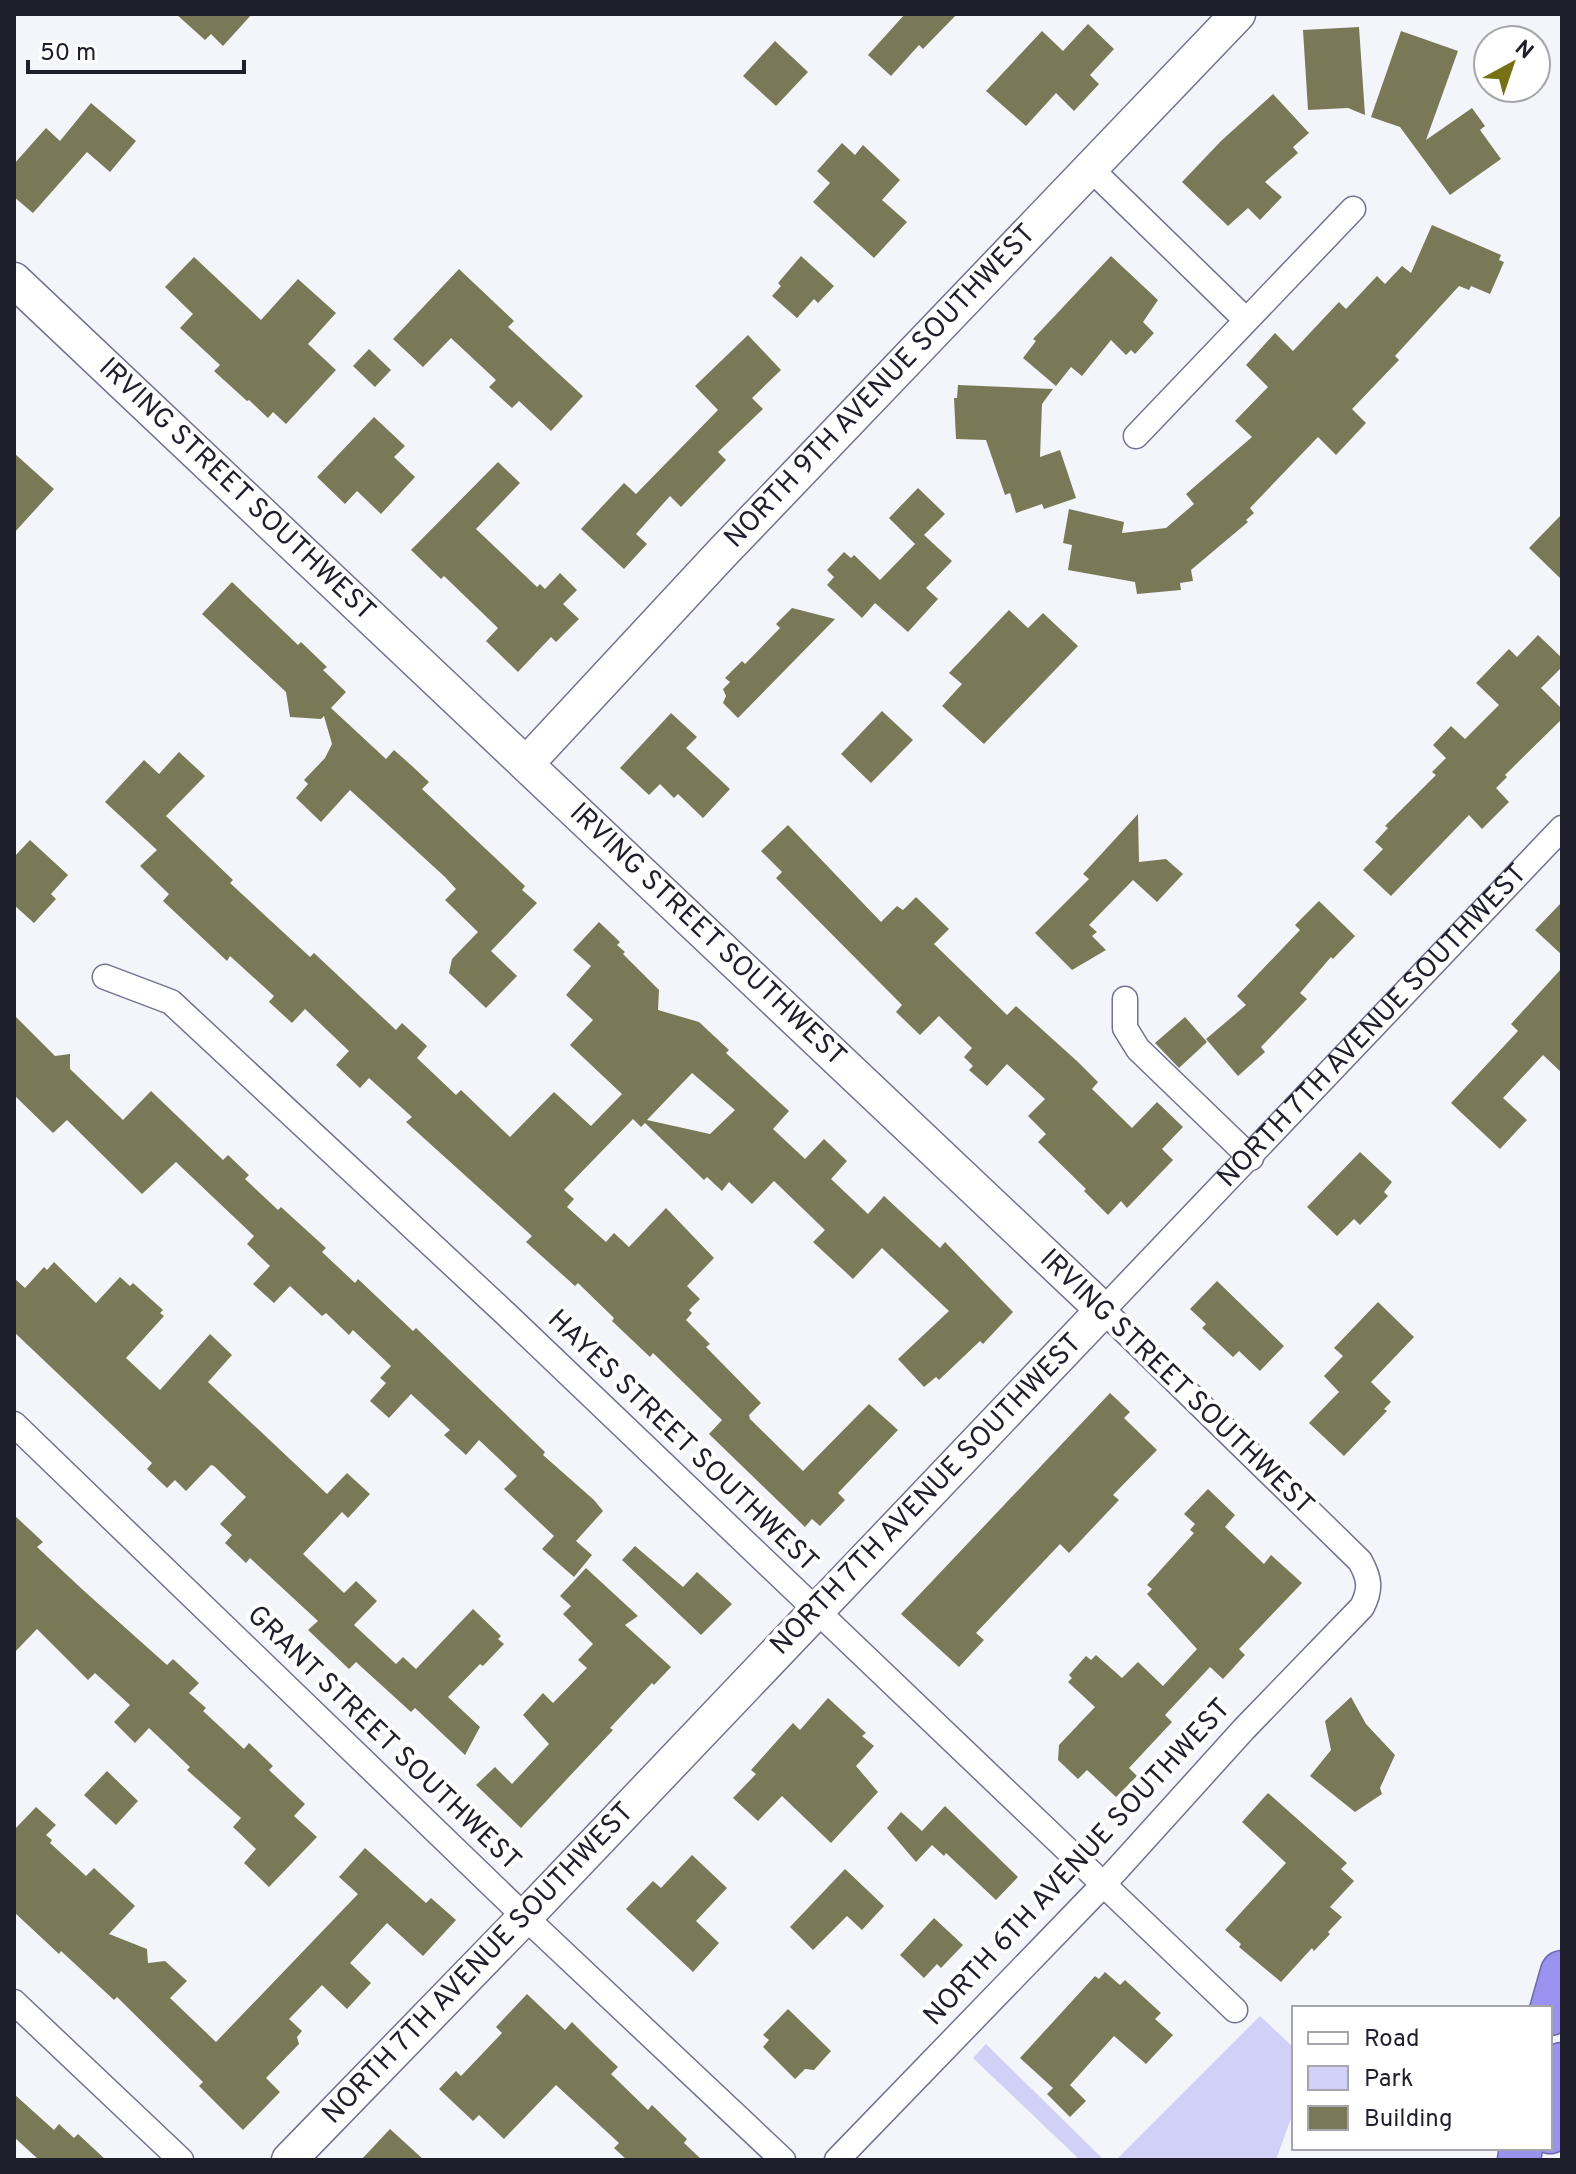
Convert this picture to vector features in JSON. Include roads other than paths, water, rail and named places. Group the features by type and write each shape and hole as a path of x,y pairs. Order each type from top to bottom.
{"highway":[{"path":"1552,2007 1562,1972"},
{"path":"1552,2121 1562,2064"}],"street":[{"name":"NORTH 9TH AVENUE SOUTHWEST","path":"526,764 722,553 1238,14"},
{"path":"1091,169 1246,320"},
{"path":"1136,436 1353,209"},
{"name":"IRVING STREET SOUTHWEST","path":"14,280 1103,1310 1360,1561 1369,1577 1369,1593 1362,1607"},
{"name":"NORTH 7TH AVENUE SOUTHWEST","path":"289,2160 1251,1158 1562,828"},
{"name":"HAYES STREET SOUTHWEST","path":"105,977 171,1002 506,1314 1235,2010"},
{"path":"1125,999 1125,1028 1138,1049 1251,1158"},
{"name":"GRANT STREET SOUTHWEST","path":"14,1424 525,1917 783,2160"},
{"name":"NORTH 6TH AVENUE SOUTHWEST","path":"837,2160 1102,1886 1244,1729 1362,1607"},
{"path":"14,2002 181,2160"}]}
